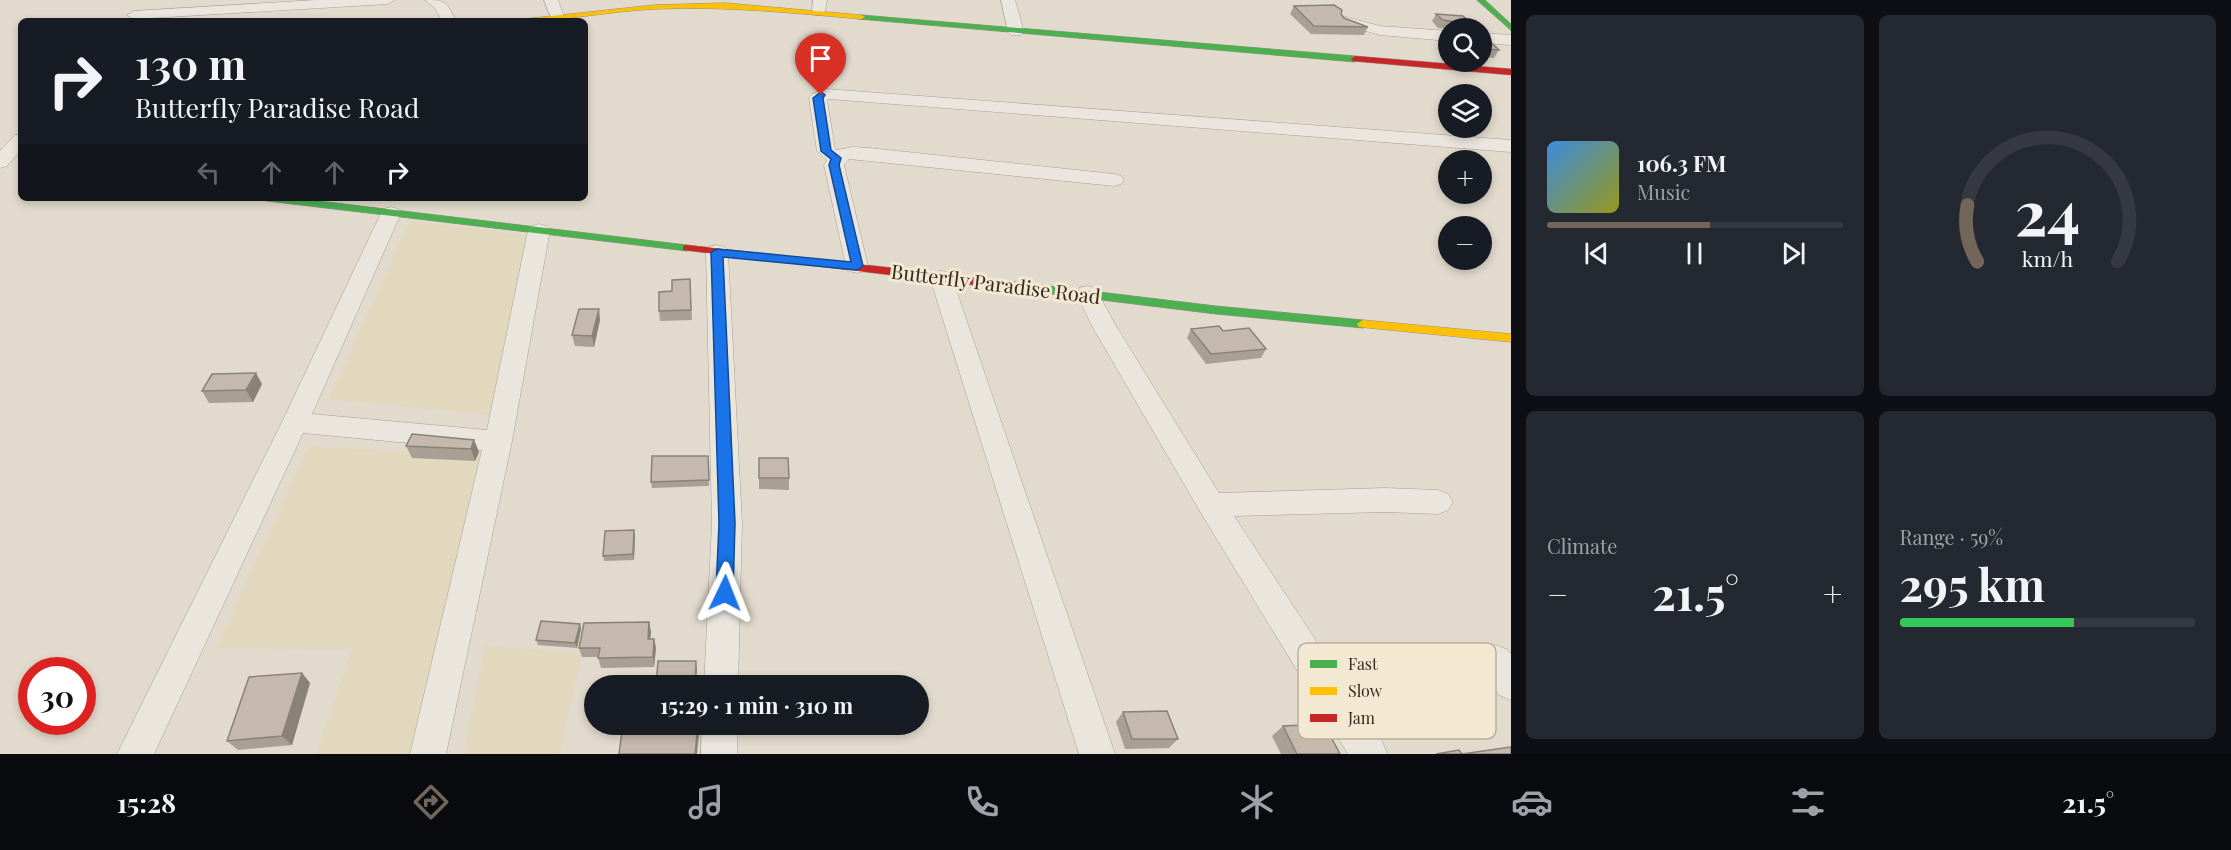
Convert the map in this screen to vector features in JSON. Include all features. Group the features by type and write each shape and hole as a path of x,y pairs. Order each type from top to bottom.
{"street":[{"path":"131,18 148,0"},
{"path":"131,18 311,3 388,0"},
{"path":"432,0 446,12 448,18"},
{"path":"551,0 558,17"},
{"path":"1008,0 1016,32"},
{"path":"1481,0 1511,28"},
{"path":"550,18 651,4 726,3 819,6 1016,32 1511,72"},
{"path":"1346,21 1380,30 1438,35"},
{"path":"1492,39 1511,40"},
{"path":"836,158 826,151 819,112 818,98 826,94 1511,146"},
{"path":"0,162 18,142"},
{"path":"857,266 834,165 836,158 842,154 869,154 1114,180"},
{"path":"0,168 18,170"},
{"name":"Butterfly Paradise Road","path":"312,201 391,213 1087,293 1216,310 1511,338"},
{"path":"135,754 295,422 391,213"},
{"path":"428,754 498,441 540,230"},
{"path":"717,252 727,523 722,675"},
{"path":"941,278 1097,754"},
{"path":"1087,293 1104,326 1211,505 1299,643"},
{"path":"295,422 498,441"},
{"path":"1211,505 1385,500 1438,502"},
{"path":"719,754 720,735"},
{"path":"1359,739 1369,754"}],"shaded area":[{"path":"410,221 532,236 501,416 329,399"},
{"path":"309,447 492,455 431,754 316,754 352,649 216,648"},
{"path":"485,646 582,653 559,754 464,754"}],"building":[{"path":"1334,5 1342,10 1341,14 1344,18 1368,27 1314,26 1294,6"},
{"path":"1436,14 1465,18 1441,18"},
{"path":"690,279 691,310 659,311 659,292 672,291 672,280"},
{"path":"579,309 599,309 592,336 572,335"},
{"path":"1219,326 1223,331 1249,328 1266,349 1211,354 1191,329"},
{"path":"256,373 246,390 202,391 212,374"},
{"path":"412,434 474,440 471,449 406,446"},
{"path":"652,456 708,456 709,480 651,482"},
{"path":"759,458 788,458 789,478 759,478"},
{"path":"634,530 633,554 603,556 605,531"},
{"path":"541,621 580,624 575,643 536,640"},
{"path":"649,622 648,639 654,639 653,657 598,658 600,648 579,648 584,623"},
{"path":"658,661 696,661 695,675 657,675"},
{"path":"302,673 282,736 227,741 249,677"},
{"path":"1167,711 1178,739 1132,739 1123,712"},
{"path":"1298,725 1298,739 1332,739 1340,754 1297,754 1283,726"},
{"path":"621,735 697,735 695,754 619,754"},
{"path":"1511,747 1511,754 1462,754"},
{"path":"1459,750 1462,754 1436,754"}],"traffic: fast":[{"path":"1481,0 1511,28"},
{"path":"861,17 1355,59"},
{"path":"292,201 687,248"},
{"path":"974,281 1216,310 1363,324"}],"traffic: slow":[{"path":"552,18 654,7 725,5 861,17"},
{"path":"1363,324 1511,338"}],"traffic: jam":[{"path":"1355,59 1511,72"},
{"path":"687,248 974,281"}],"route":[{"path":"725,593 727,523 717,252 857,266 834,165 836,158 826,151 819,112 818,98 821,95"}]}
